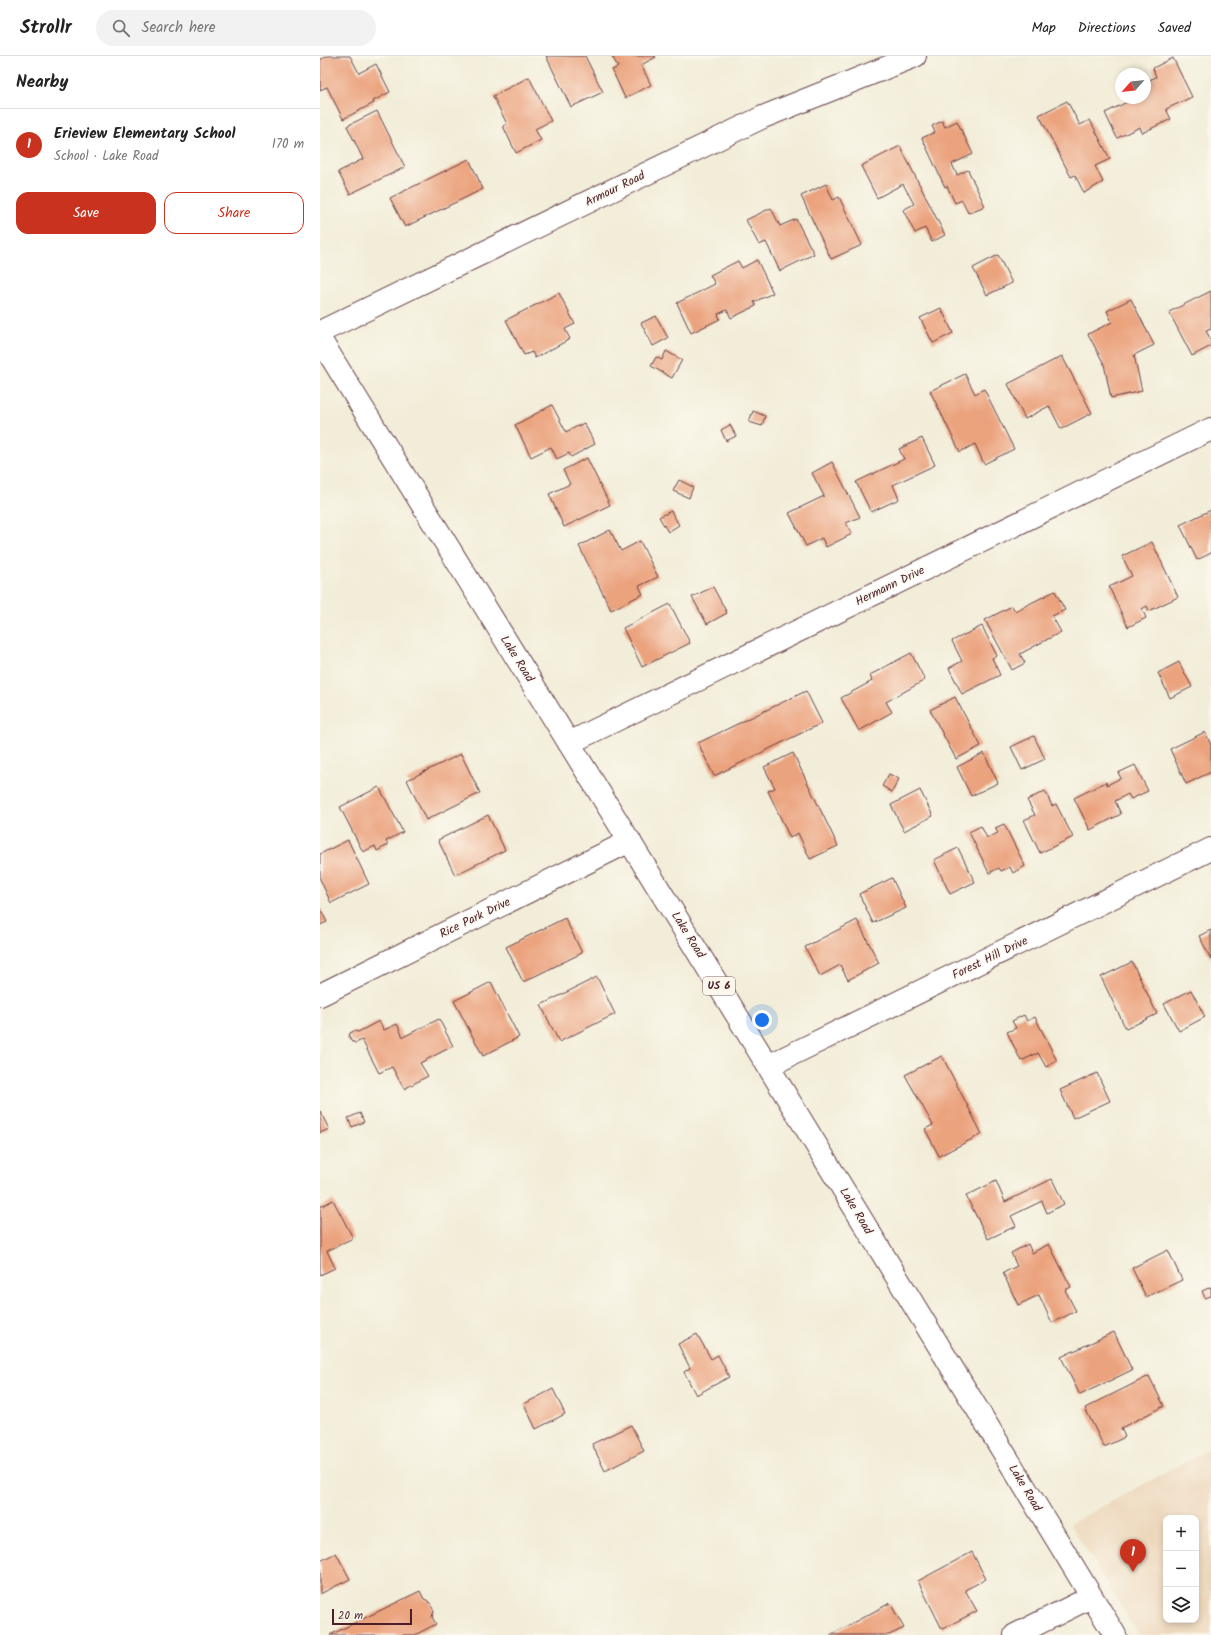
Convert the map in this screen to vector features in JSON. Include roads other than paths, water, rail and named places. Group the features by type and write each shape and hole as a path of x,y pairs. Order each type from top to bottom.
{"street":[{"name":"Armour Road","path":"320,332 763,117 915,56"},
{"name":"Lake Road","path":"320,338 768,1066 1115,1635"},
{"name":"Hermann Drive","path":"569,743 1211,429"},
{"name":"Rice Park Drive","path":"320,995 630,841"},
{"name":"Forest Hill Drive","path":"768,1066 1211,849"},
{"path":"1015,1635 1091,1597"}],"place":[{"name":"Erieview Elementary School","path":"1133,1572"}]}
